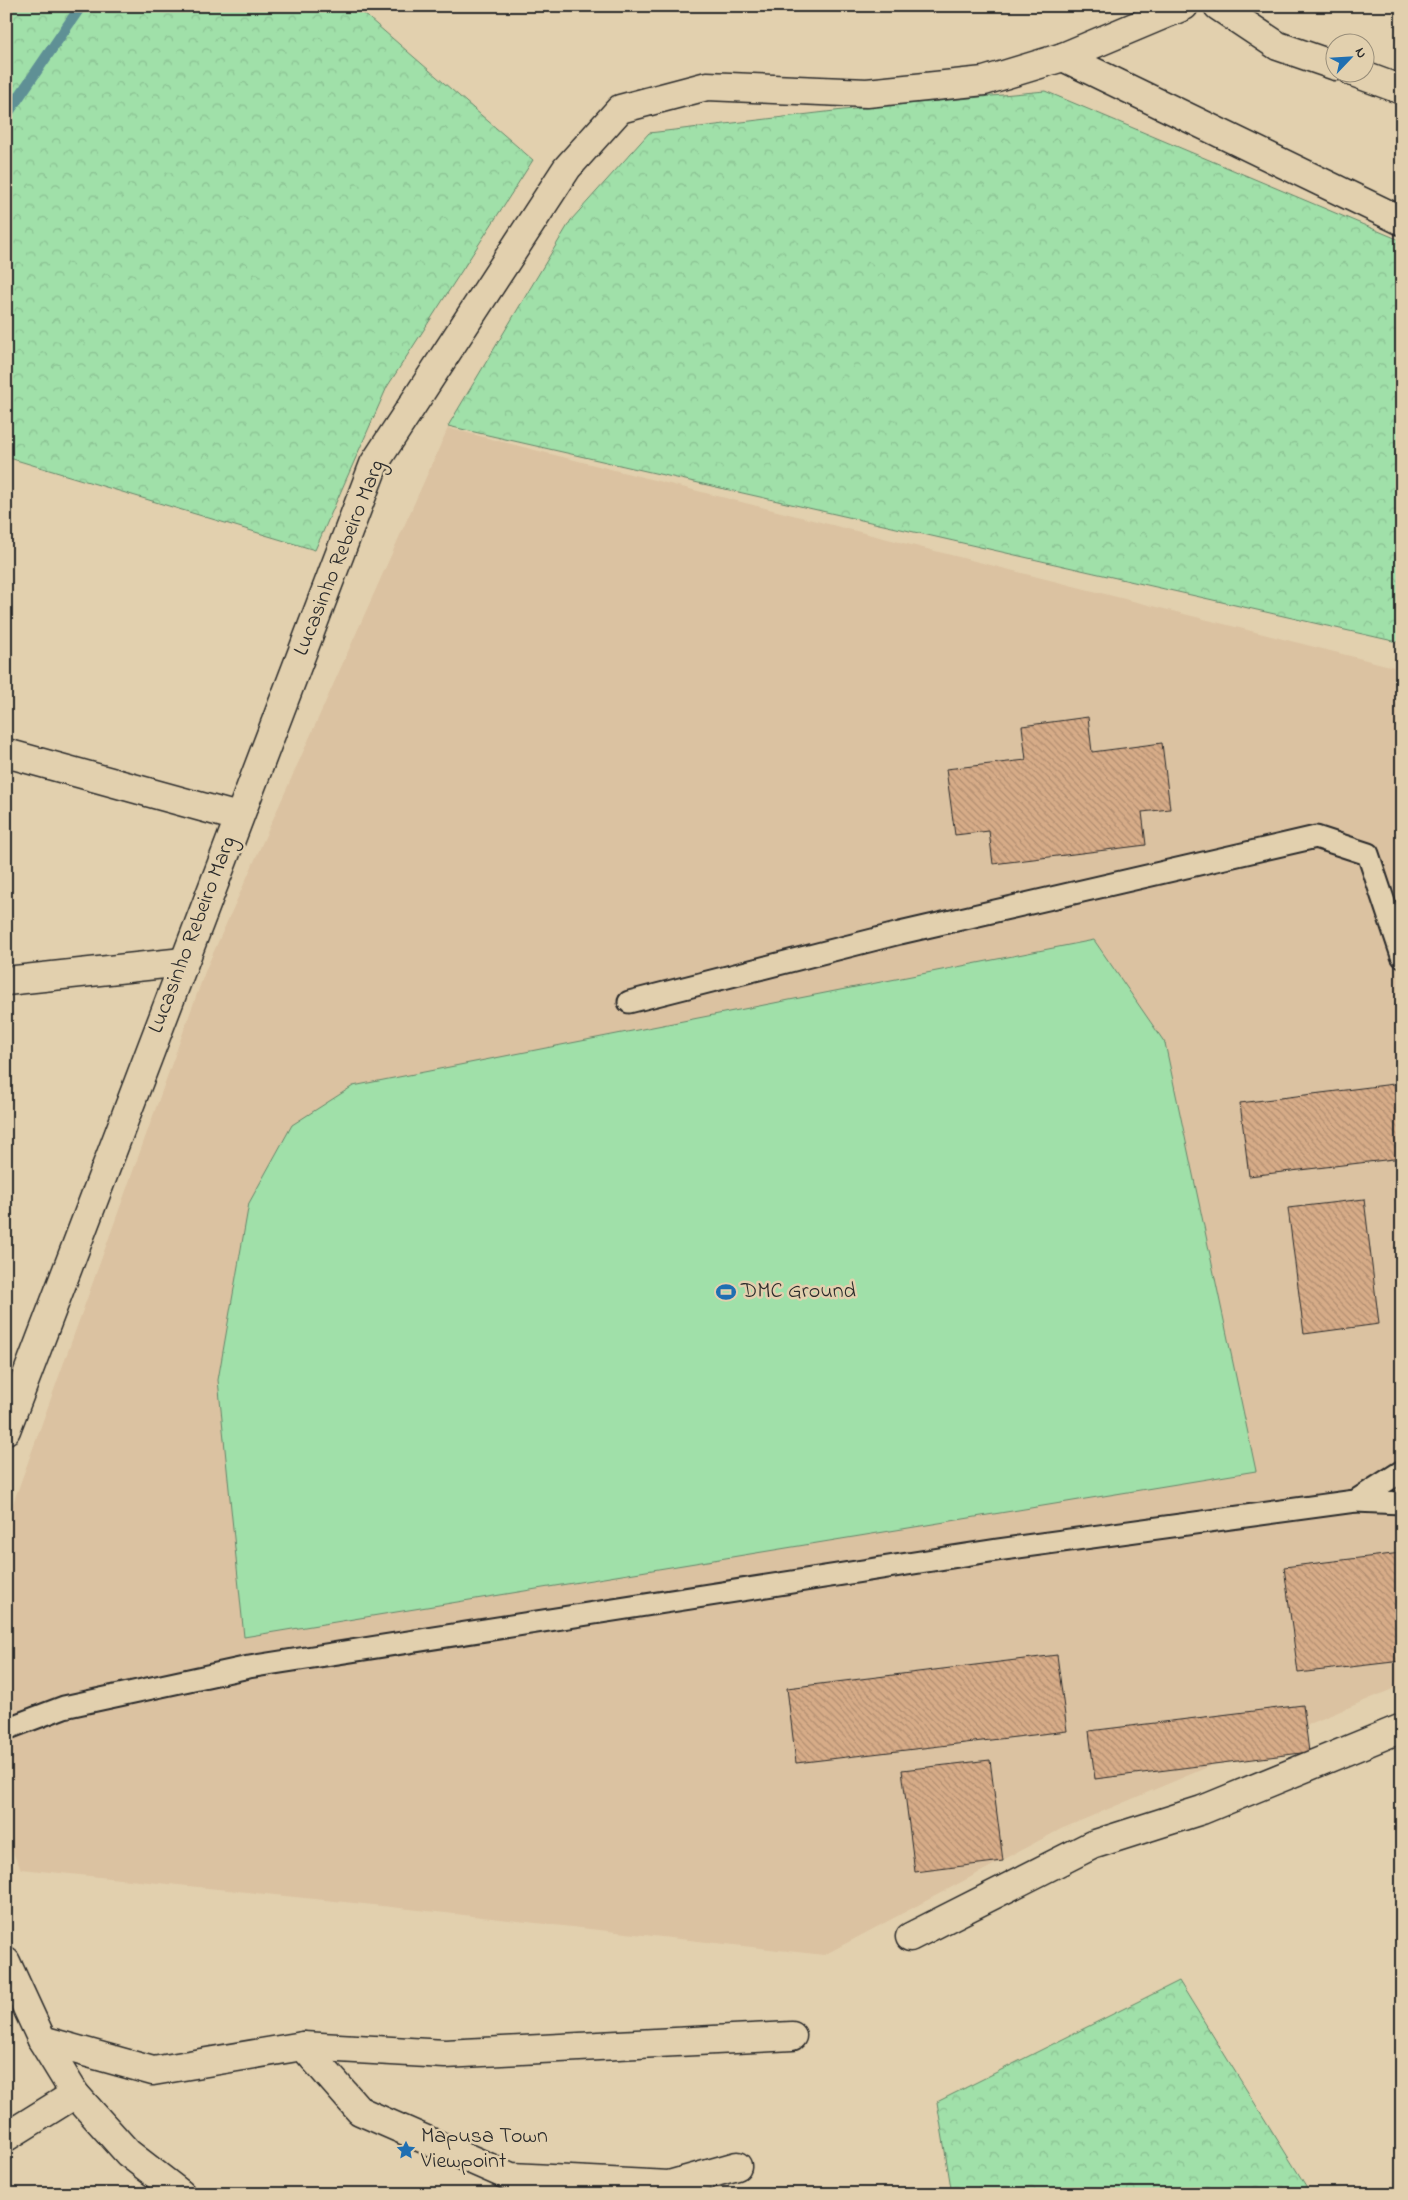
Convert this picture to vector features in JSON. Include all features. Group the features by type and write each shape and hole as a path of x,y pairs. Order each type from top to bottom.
{"street":[{"name":"Lucasinho Rebeiro Marg","path":"6,1430 374,464 567,168 620,109 707,86 866,93 984,81 1063,57 1184,6"},
{"path":"1218,6 1278,46 1326,63"},
{"path":"1063,57 1402,222"},
{"path":"1376,80 1402,90"},
{"path":"6,753 238,817"},
{"path":"6,981 183,962"},
{"path":"910,1937 1092,1846 1202,1810 1402,1728"},
{"path":"6,1962 42,2040 75,2094 128,2153 181,2194"},
{"path":"42,2040 153,2071 303,2046 445,2054 792,2036"},
{"path":"303,2046 360,2111 511,2177 669,2185 737,2166"},
{"path":"6,2136 75,2094"}],"lane":[{"path":"629,1002 900,934 1316,837 1368,854 1402,956"},
{"path":"1355,1501 1402,1471"},
{"path":"6,1729 64,1707 249,1667 997,1550 1355,1501 1402,1503"}],"shaded area":[{"path":"448,428 1402,669 1402,1685 1061,1829 824,1955 364,1904 21,1869 6,1839 6,1523 206,969"}],"green space":[{"path":"6,6 355,6 533,160 387,387 315,550 6,457"},
{"path":"1045,91 1402,241 1402,643 448,426 571,220 649,133 843,110"},
{"name":"DMC Ground","path":"1094,940 1165,1043 1256,1471 244,1637 218,1380 249,1203 292,1125 353,1086"},
{"path":"1179,1981 1311,2194 952,2194 937,2102"}],"building":[{"path":"1088,717 1092,752 1162,743 1170,809 1142,812 1146,845 993,864 989,831 955,835 946,769 1026,760 1022,726"},
{"path":"1402,1083 1402,1158 1249,1176 1240,1103"},
{"path":"1364,1199 1379,1324 1304,1334 1288,1208"},
{"path":"1401,1553 1402,1661 1298,1673 1284,1567"},
{"path":"1057,1655 1067,1731 796,1763 787,1688"},
{"path":"1303,1705 1309,1752 1095,1779 1089,1731"},
{"path":"990,1760 1003,1861 915,1872 902,1770"}],"waterway":[{"path":"6,116 81,6"}],"place":[{"name":"DMC Ground","path":"726,1292"},
{"name":"Mapusa Town Viewpoint","path":"406,2150"}]}
